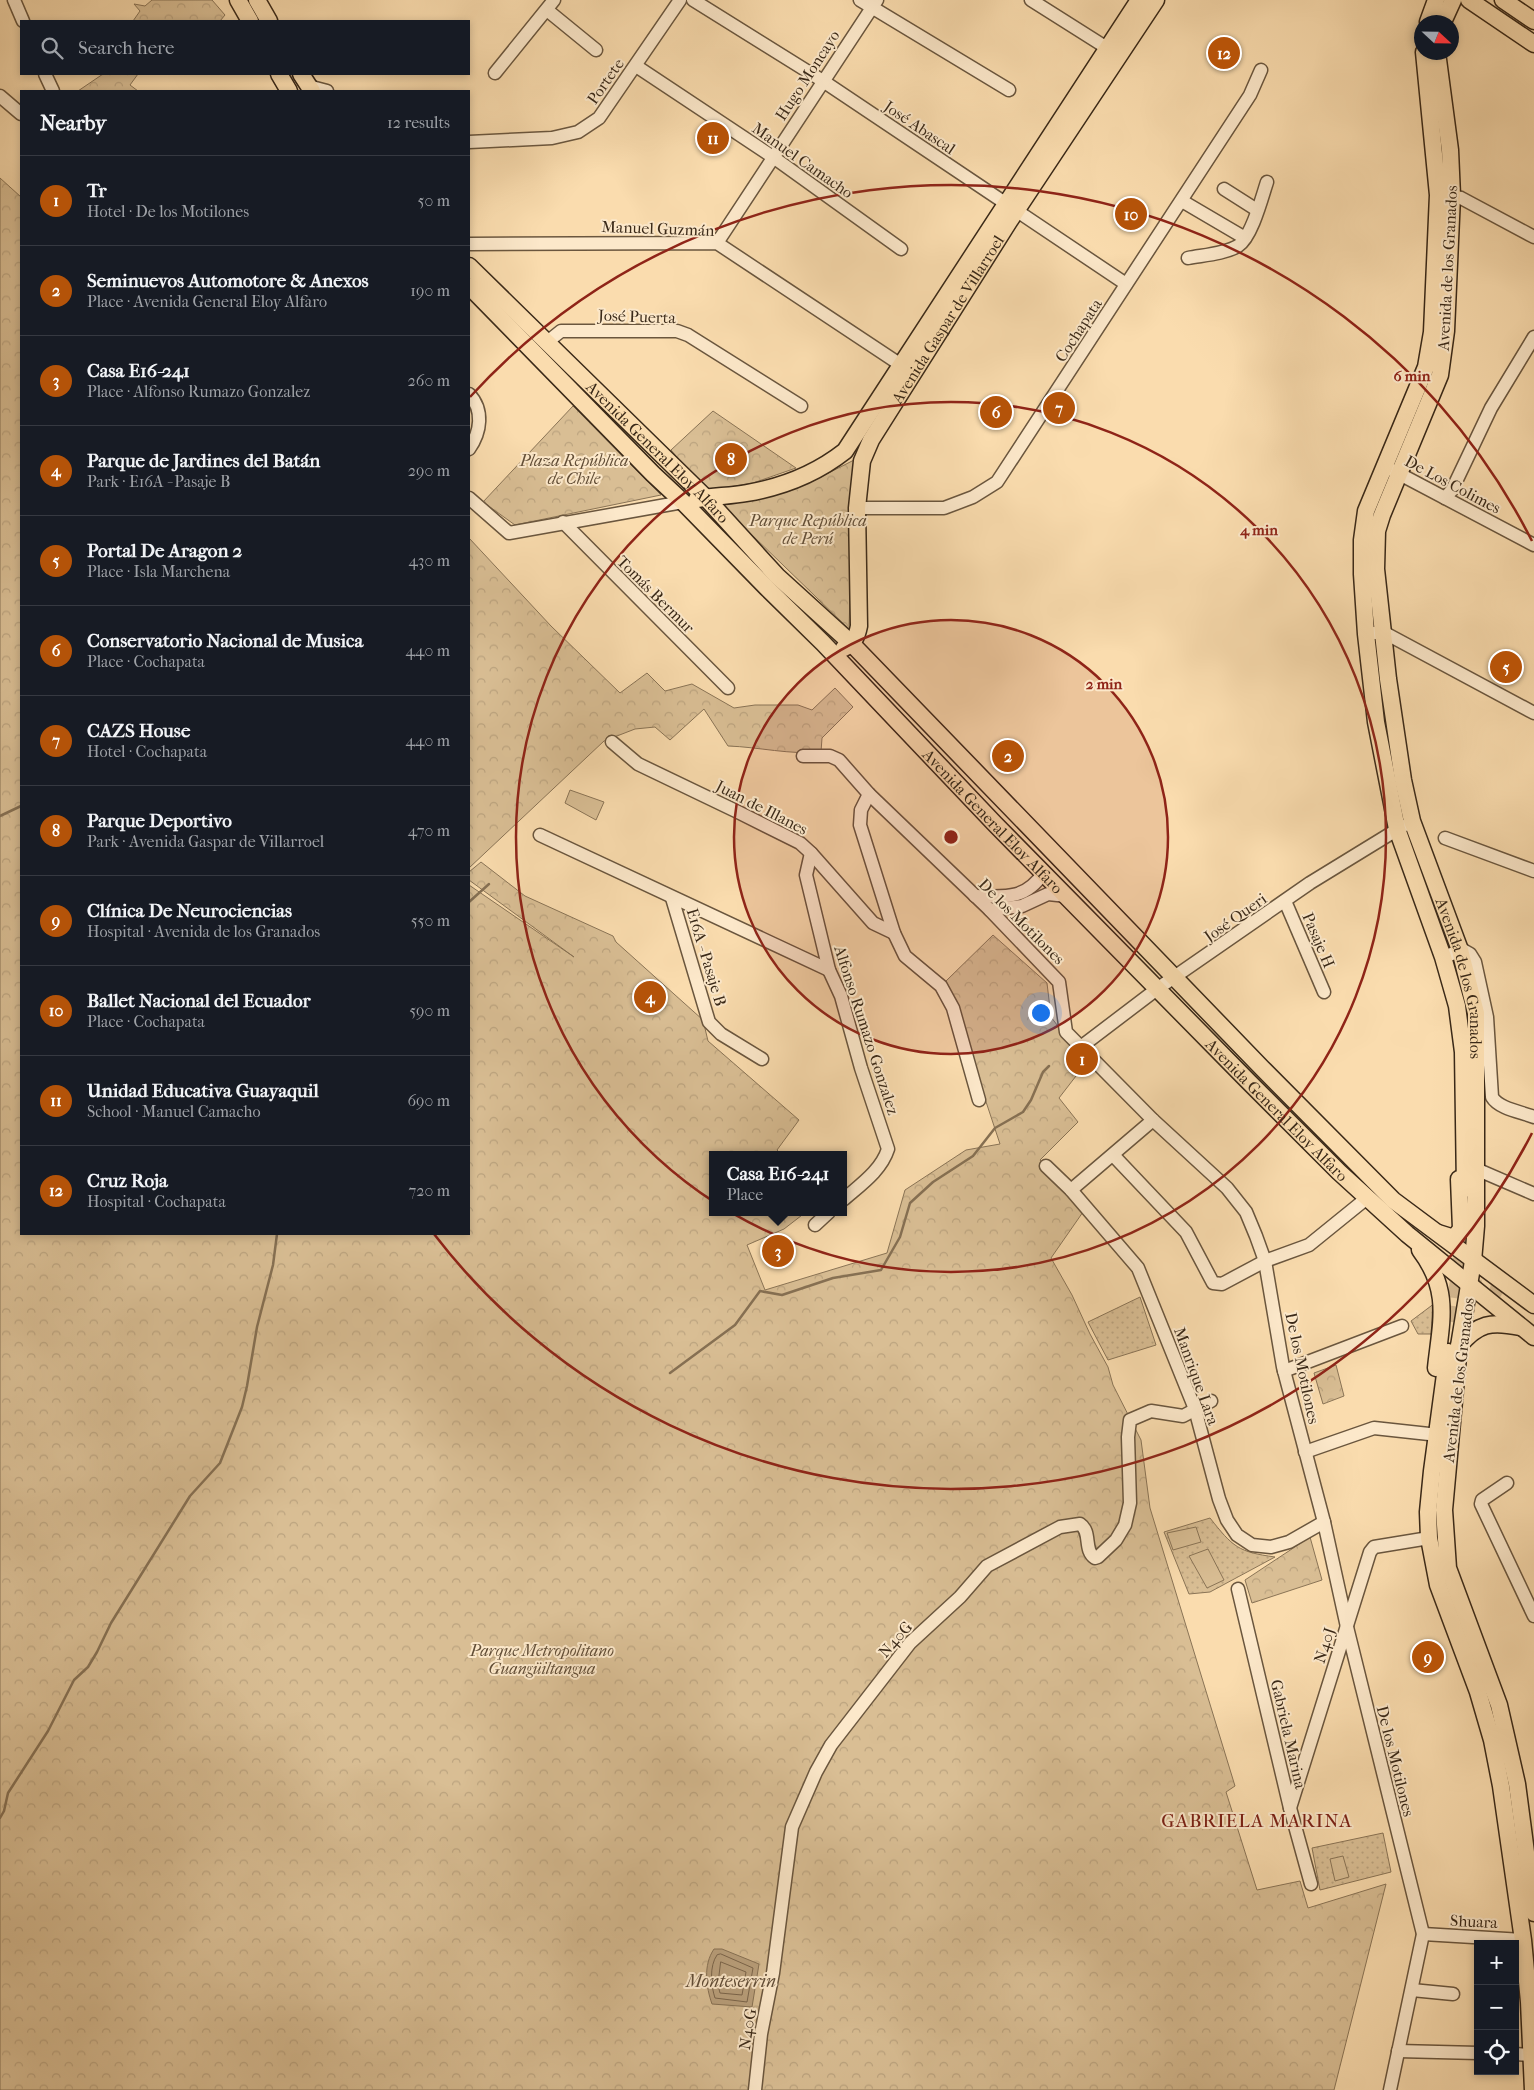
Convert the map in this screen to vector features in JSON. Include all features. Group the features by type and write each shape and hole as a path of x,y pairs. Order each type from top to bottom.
{"main road":[{"path":"238,0 249,20"},
{"path":"257,0 268,20"},
{"name":"Avenida Gaspar de Villarroel","path":"683,502 746,494 796,480 836,457 865,436 1010,207 1107,48 1139,0"},
{"name":"Avenida Gaspar de Villarroel","path":"852,644 858,636 859,626 856,508 865,436 901,365 1156,0"},
{"path":"1431,15 1436,0"},
{"path":"1446,15 1453,0"},
{"path":"1469,0 1534,44"},
{"path":"1503,0 1534,21"},
{"name":"Avenida de los Granados","path":"1425,60 1445,195 1446,331 1440,375 1377,531 1376,569 1404,825 1460,950 1476,1013 1476,1169 1468,1227"},
{"name":"Avenida de los Granados","path":"1437,60 1450,150 1432,332 1426,367 1383,466 1366,511 1362,529 1362,579 1376,722 1456,1006 1463,1052 1464,1085 1458,1107 1468,1227 1473,1261 1459,1346 1444,1510 1448,1568 1499,1705 1517,1784 1534,1913"},
{"path":"280,75 288,90"},
{"name":"Avenida General Eloy Alfaro","path":"470,267 706,498 777,576 852,644 1175,979 1393,1200 1534,1305"},
{"name":"Avenida General Eloy Alfaro","path":"470,287 604,426 823,642 996,824 1249,1082 1367,1198 1470,1287 1531,1328"},
{"path":"845,451 852,452 862,461"},
{"path":"823,642 842,649 852,644"},
{"path":"1249,1082 1250,1069 1262,1068"},
{"path":"1431,1230 1452,1238 1468,1227"},
{"path":"1407,1234 1422,1252 1432,1269 1443,1307 1421,1511 1429,1533"},
{"path":"1502,1294 1531,1328"},
{"name":"Avenida de los Granados","path":"1452,1322 1429,1498 1429,1533 1438,1585 1478,1692 1492,1740 1509,1834 1523,1940 1533,2083"},
{"path":"1459,1346 1468,1334 1481,1326 1500,1323 1531,1328"}],"street":[{"name":"Portete","path":"470,142 552,138 578,132 599,118 680,0"},
{"name":"José Abascal","path":"693,0 823,81 1126,284"},
{"path":"1031,0 1107,48"},
{"path":"13,1 22,20"},
{"name":"Hugo Moncayo","path":"717,243 823,81 869,2"},
{"path":"869,2 1009,90"},
{"path":"495,73 551,5 596,50"},
{"name":"Manuel Camacho","path":"636,66 774,157 901,249"},
{"name":"Cochapata","path":"856,508 944,508 973,497 997,482 1250,95 1261,70"},
{"path":"307,84 324,90"},
{"path":"0,96 19,111"},
{"path":"1188,258 1226,250 1239,245 1245,238 1267,182"},
{"path":"1224,189 1257,210"},
{"path":"1445,195 1461,198 1534,237"},
{"path":"1182,201 1245,238"},
{"name":"Manuel Guzmán","path":"470,244 717,243 901,365"},
{"name":"José Puerta","path":"546,343 561,331 677,331 688,335 801,406"},
{"path":"1446,498 1452,490 1491,408 1534,336"},
{"path":"470,395 476,403 480,414 479,428 470,448"},
{"name":"De Los Colimes","path":"1383,466 1534,544"},
{"path":"470,499 509,533 683,502"},
{"name":"Tomás Bermur","path":"563,522 728,688"},
{"path":"1366,634 1383,632 1534,713"},
{"name":"Juan de Illanes","path":"612,742 638,764 800,843 873,923 894,933"},
{"name":"De los Motilones","path":"803,756 830,756 838,760 869,794 990,910 1059,982 1066,1032 1082,1046 1153,1120 1227,1188 1246,1212 1265,1261 1284,1371 1324,1522 1347,1627 1423,1934 1390,2090"},
{"path":"869,794 861,810 860,825 894,933 906,956 941,986 953,1008 979,1100"},
{"name":"José Queri","path":"1082,1046 1158,989 1285,901 1404,825"},
{"path":"540,835 829,970"},
{"path":"1445,838 1534,870"},
{"name":"Alfonso Rumazo Gonzalez","path":"811,853 806,875 829,970 841,996 861,1068 888,1149 885,1159 879,1167 847,1196"},
{"path":"975,896 1012,896 1020,894 1037,883 1044,872"},
{"path":"990,910 1022,906 1048,894 1067,896"},
{"name":"E16A - Pasaje B","path":"672,898 710,1022 721,1034 762,1059"},
{"name":"Pasaje H","path":"1285,901 1324,992"},
{"path":"1443,957 1460,950 1474,958 1486,1017 1492,1097 1494,1101 1534,1117"},
{"path":"1071,1190 1153,1120"},
{"path":"1113,1155 1186,1232 1213,1283 1222,1284 1265,1261 1309,1245 1367,1198"},
{"name":"Manrique Lara","path":"1046,1166 1071,1190 1138,1268 1195,1409 1219,1499 1226,1520 1236,1535 1252,1545 1271,1546 1289,1542 1324,1522"},
{"path":"1476,1169 1534,1194"},
{"path":"815,1225 825,1216"},
{"path":"1284,1371 1402,1326"},
{"path":"1195,1409 1211,1402"},
{"name":"N40G","path":"755,2090 792,1827 816,1772 831,1745 910,1643 960,1597 986,1566 1060,1527 1080,1524 1087,1532 1090,1553 1095,1558 1098,1557 1116,1540 1125,1525 1130,1503 1128,1437 1130,1420 1152,1411 1183,1416 1195,1409"},
{"path":"1305,1452 1374,1428 1429,1434"},
{"path":"1506,1483 1482,1500 1481,1504 1534,1616"},
{"name":"N40J","path":"1290,1808 1371,1549 1429,1533"},
{"name":"Gabriela Marina","path":"1238,1590 1290,1808 1311,1884"},
{"name":"Shuara","path":"1423,1934 1523,1940"},
{"path":"1412,1990 1453,1994"},
{"path":"1398,2052 1474,2054"},
{"path":"1519,2054 1532,2055"}],"green space":[{"path":"152,0 212,0 225,15 221,20 134,20 140,11 134,4 145,6"},
{"path":"102,75 137,75 130,85 137,90 79,90"},
{"name":"Parque Metropolitano Guangüiltangua","path":"0,178 20,196 20,1235 470,1235 470,886 574,957 470,881 470,871 481,862 525,896 613,936 616,942 703,1020 708,1041 799,1120 778,1151 709,1151 709,1216 801,1216 784,1229 747,1245 765,1290 887,1253 905,1190 966,1150 1000,1144 946,981 993,935 1047,983 1051,1017 1079,1054 1076,1076 1059,1098 1078,1122 1040,1160 1083,1212 1051,1258 1108,1367 1113,1385 1141,1440 1150,1508 1235,1786 1226,1792 1257,1890 1300,1881 1308,1908 1386,1884 1334,2090 0,2090"},
{"name":"Plaza República de Chile","path":"573,406 661,495 515,525 483,502"},
{"path":"713,411 796,468 753,483 705,491 671,450"},
{"name":"Parque República de Perú","path":"854,460 849,629 719,503 781,493 813,481"},
{"path":"470,539 551,626 620,693 647,673 665,691 692,684 734,708 755,705 798,705 812,710 835,688 853,707 822,738 821,752 809,753 728,746 704,709 670,740 655,727 635,729 604,741 470,867"},
{"path":"570,790 604,802 596,820 565,803"},
{"path":"1140,1297 1156,1345 1108,1360 1088,1322"},
{"path":"1435,1303 1436,1334 1418,1334 1411,1321"},
{"path":"1336,1365 1344,1396 1323,1404 1314,1373"},
{"path":"1210,1518 1225,1536 1237,1546 1252,1553 1275,1557 1210,1592 1189,1594 1164,1532"},
{"path":"1196,1527 1201,1542 1173,1550 1167,1533"},
{"path":"1310,1537 1322,1580 1252,1603 1245,1580"},
{"path":"1208,1549 1224,1580 1207,1588 1189,1556"},
{"path":"1383,1833 1391,1872 1320,1890 1312,1848"},
{"path":"1343,1856 1349,1877 1335,1881 1330,1859"}],"water":[{"name":"Monteserrin","path":"714,1949 722,1949 759,1964 752,2007 712,2004 708,1990 707,1969"}],"waterway":[{"path":"0,816 20,806"},
{"path":"470,901 489,884"},
{"path":"670,1373 735,1325 760,1291 782,1295 833,1278 881,1270 900,1237 910,1203 933,1182 973,1156 995,1128 1023,1112 1031,1100 1043,1072 1049,1066"},
{"path":"0,1818 4,1811 8,1793 48,1731 74,1680 88,1667 111,1623 190,1496 220,1463 242,1407 257,1327 273,1265 277,1235"}],"tunnel":[{"path":"1452,1322 1466,1224"},
{"path":"1467,1293 1471,1290 1485,1288 1502,1294"}],"place":[{"name":"Cruz Roja","path":"1224,53"},
{"name":"Unidad Educativa Guayaquil","path":"713,138"},
{"name":"Ballet Nacional del Ecuador","path":"1131,214"},
{"name":"CAZS House","path":"1059,408"},
{"name":"Conservatorio Nacional de Musica","path":"996,412"},
{"name":"Parque Deportivo","path":"731,459"},
{"name":"Portal De Aragon 2","path":"1506,667"},
{"name":"Seminuevos Automotore & Anexos","path":"1008,756"},
{"name":"Parque de Jardines del Batán","path":"650,997"},
{"name":"Tr","path":"1082,1059"},
{"name":"Casa E16-241","path":"778,1251"},
{"name":"Clínica De Neurociencias","path":"1428,1657"}],"district":[{"name":"GABRIELA MARINA","path":"1257,1820"}]}
